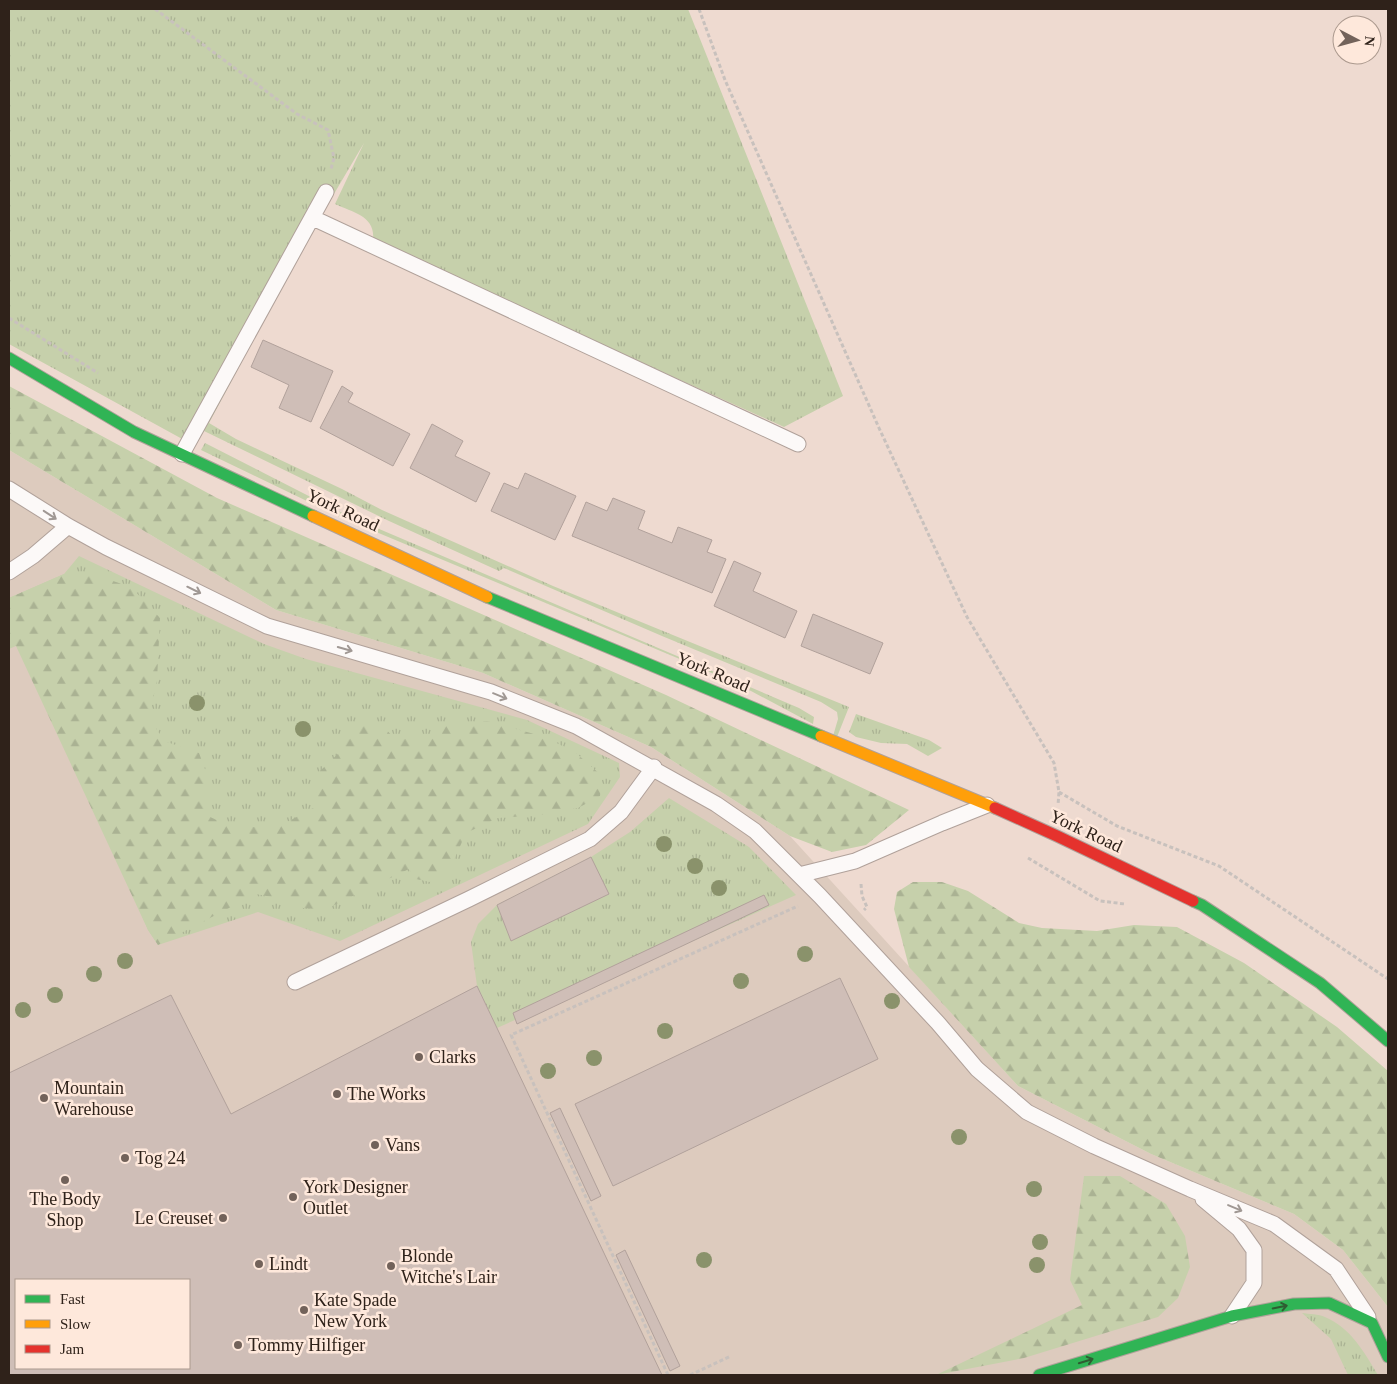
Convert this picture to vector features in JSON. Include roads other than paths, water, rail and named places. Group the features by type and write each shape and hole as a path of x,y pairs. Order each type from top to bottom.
{"main road":[{"name":"York Road","path":"9,358 134,432 474,592 986,805 1202,904 1320,984 1388,1041"},
{"path":"1040,1375 1232,1316 1294,1304 1329,1303 1372,1323 1388,1356"}],"lane":[{"path":"182,454 326,192"},
{"path":"313,218 798,444"},
{"path":"9,489 106,547 267,626 491,692 576,726 654,767 716,804 755,831 800,875 938,1023 977,1069 1027,1112 1094,1146 1274,1224 1336,1269 1372,1323"},
{"path":"9,572 34,556 68,526"},
{"path":"295,982 590,839 621,812 654,767"},
{"path":"800,875 855,861 942,822 986,805"},
{"path":"1190,1189 1239,1229 1254,1250 1254,1283 1232,1316"}],"place":[{"name":"Clarks","path":"419,1057"},
{"name":"The Works","path":"337,1094"},
{"name":"Mountain Warehouse","path":"44,1098"},
{"name":"Vans","path":"375,1145"},
{"name":"Tog 24","path":"125,1158"},
{"name":"The Body Shop","path":"65,1180"},
{"name":"York Designer Outlet","path":"293,1197"},
{"name":"Le Creuset","path":"223,1218"},
{"name":"Lindt","path":"259,1264"},
{"name":"Blonde Witche's Lair","path":"391,1266"},
{"name":"Kate Spade New York","path":"304,1310"},
{"name":"Tommy Hilfiger","path":"238,1345"}]}
